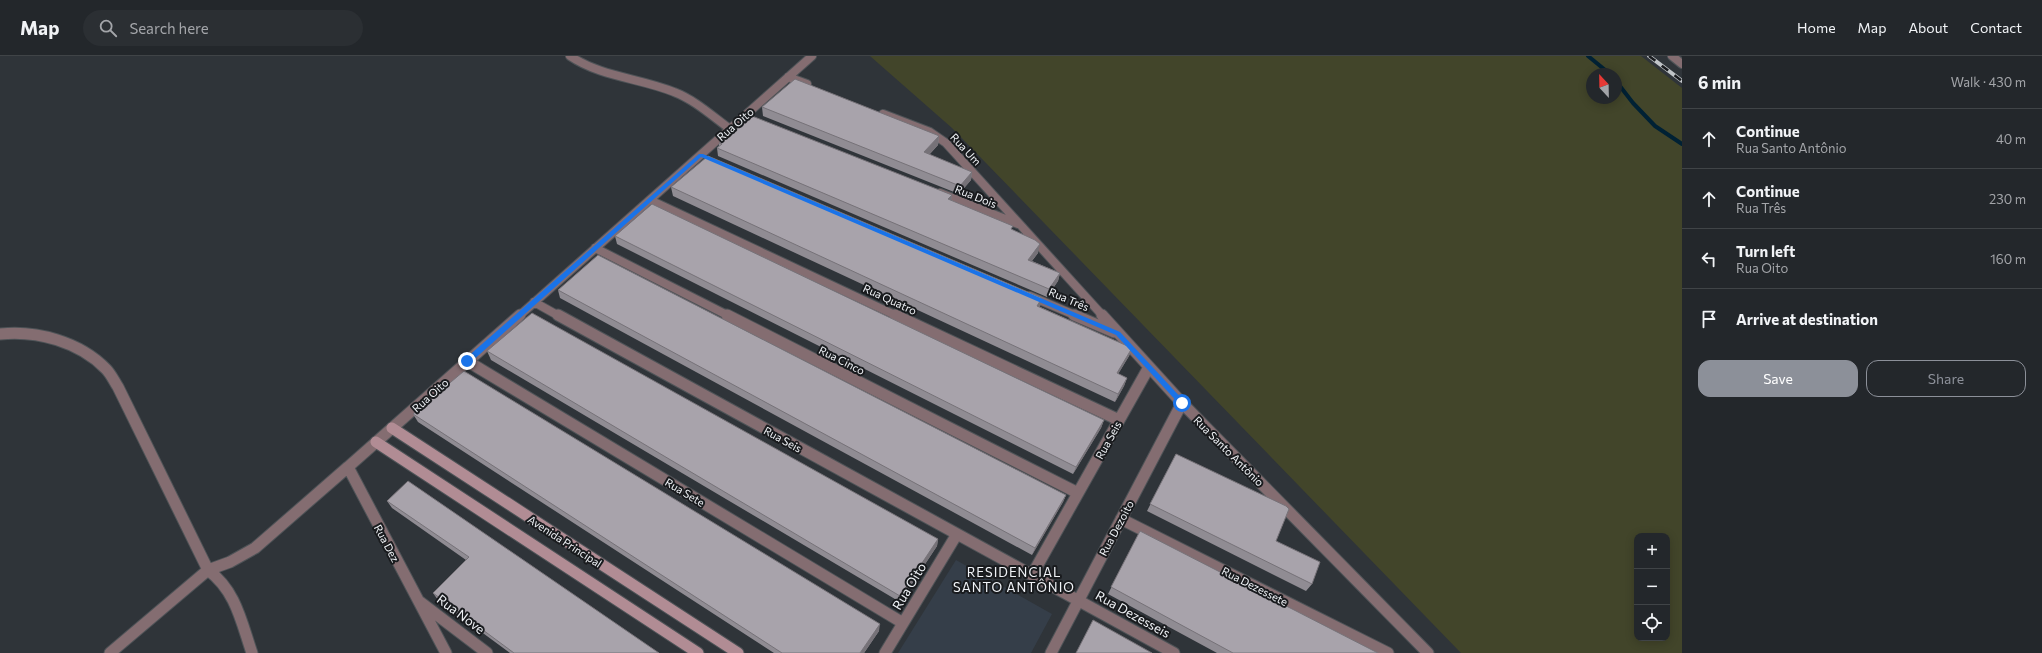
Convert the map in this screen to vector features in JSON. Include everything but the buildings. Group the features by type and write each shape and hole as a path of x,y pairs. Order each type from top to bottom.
{"street":[{"path":"570,56 578,62 595,68 674,92 706,111 730,129"},
{"name":"Rua Oito","path":"376,442 650,200 704,156 730,129 750,116 788,77 812,56"},
{"path":"1672,56 1682,64"},
{"path":"788,77 818,89"},
{"name":"Rua Um","path":"878,112 940,137 1020,225"},
{"name":"Rua Dois","path":"931,189 1020,225"},
{"name":"Rua Quatro","path":"650,200 1119,420"},
{"name":"Rua Santo Antônio","path":"1020,225 1182,403 1428,653"},
{"name":"Rua Cinco","path":"595,248 1078,493"},
{"name":"Rua Três","path":"1023,293 1118,333"},
{"name":"Rua Seis","path":"534,302 1078,601"},
{"path":"0,334 24,331 40,334 76,349 104,367 118,387 208,570 221,580 230,595 252,653"},
{"name":"Rua Sete","path":"467,361 903,623"},
{"name":"Rua Seis","path":"1032,575 1149,367"},
{"name":"Rua Dezoito","path":"1051,653 1182,403"},
{"name":"Avenida Principal","path":"392,428 738,653"},
{"path":"110,653 208,570 230,562 255,548 376,442"},
{"name":"Avenida Principal","path":"376,442 698,653"},
{"name":"Rua Dez","path":"348,467 446,653"},
{"name":"Rua Dezessete","path":"1121,519 1388,653"},
{"name":"Rua Oito","path":"885,653 957,534"},
{"name":"Rua Nove","path":"417,600 487,653"},
{"name":"Rua Dezesseis","path":"1078,601 1174,653"}],"shaded area":[{"path":"956,560 1052,614 1031,653 898,653"}],"green space":[{"path":"870,56 1641,56 1682,88 1682,653 1461,653 952,128"}],"waterway":[{"path":"1588,56 1603,68"},
{"path":"1622,89 1633,103 1655,126 1682,144"}],"railway":[{"path":"1649,56 1682,81"}],"district":[{"name":"RESIDENCIAL SANTO ANTÔNIO","path":"1014,580"}],"route":[{"path":"467,361 701,155 1118,333 1182,403"}]}
